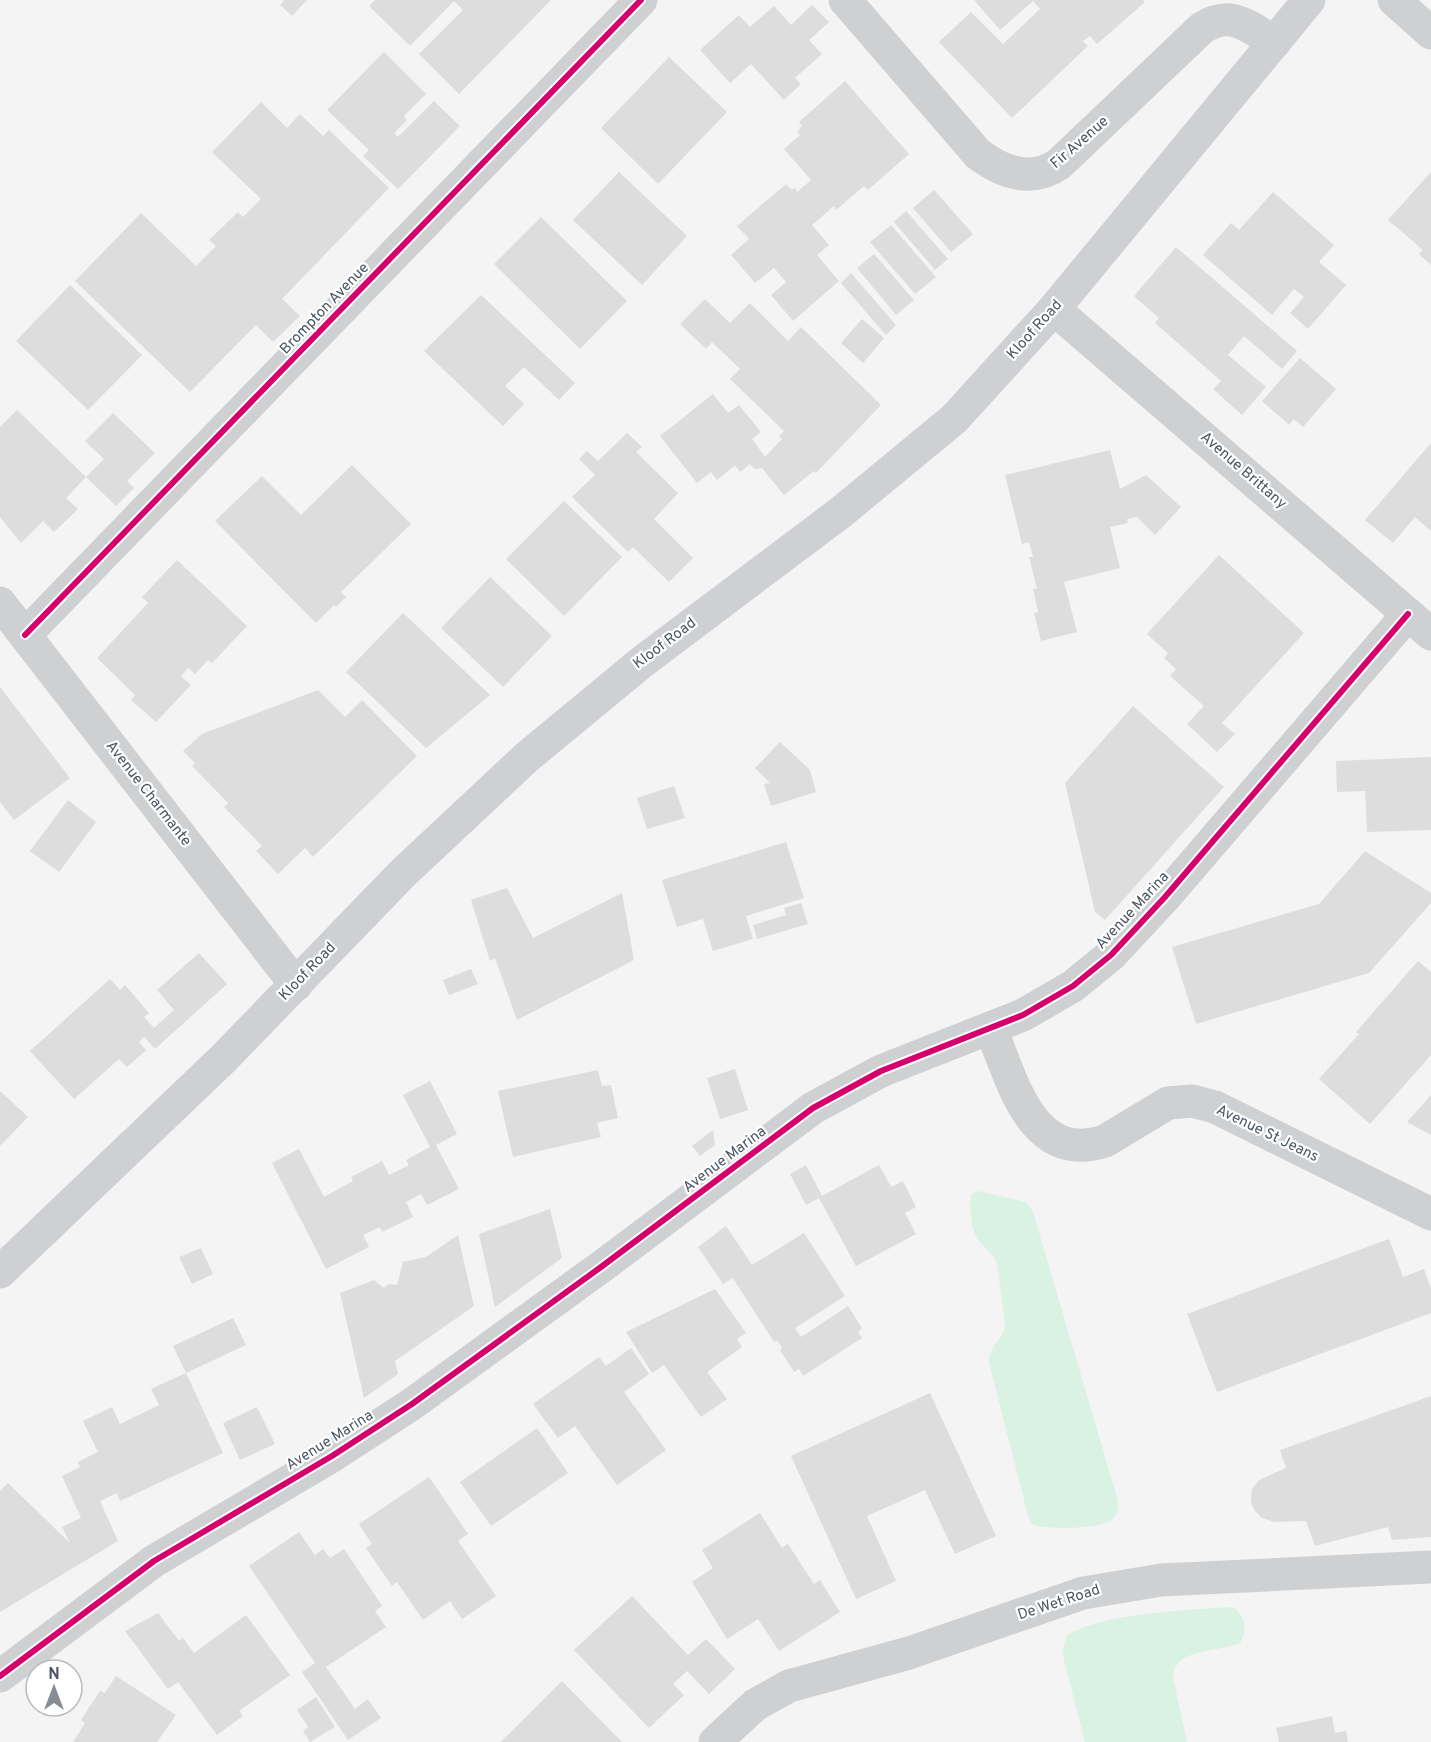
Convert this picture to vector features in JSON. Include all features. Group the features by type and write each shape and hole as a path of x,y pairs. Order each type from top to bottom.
{"main road":[{"name":"Kloof Road","path":"0,1272 224,1058 403,873 511,772 642,662 840,513 927,443 968,405 1054,309 1309,0"}],"street":[{"name":"Brompton Avenue","path":"25,635 641,0"},
{"name":"Fir Avenue","path":"845,0 978,154 1003,170 1027,175 1049,171 1059,164 1202,28 1213,21 1224,18 1234,20 1275,42"},
{"path":"1394,0 1431,33"},
{"name":"Avenue Brittany","path":"1054,309 1419,624"},
{"name":"Avenue Charmante","path":"0,603 296,985"},
{"name":"Avenue Marina","path":"0,1676 154,1561 332,1456 412,1404 556,1301 813,1108 881,1071 991,1029 1057,997 1111,954 1419,624"},
{"name":"Avenue St Jeans","path":"991,1029 1023,1107 1037,1125 1053,1138 1077,1145 1093,1144 1104,1141 1168,1103 1192,1101 1215,1107 1431,1214"},
{"name":"De Wet Road","path":"715,1742 755,1705 789,1686 909,1653 1083,1593 1161,1580 1431,1567"}],"green space":[{"path":"978,1191 1026,1202 1033,1212 1118,1501 1116,1515 1107,1522 1086,1527 1048,1528 1032,1524 1028,1516 989,1362 991,1351 1002,1334 1005,1324 997,1263 976,1237 972,1225 971,1199 972,1194"},
{"path":"1234,1608 1243,1620 1245,1628 1240,1643 1199,1652 1181,1660 1173,1677 1187,1742 1085,1742 1062,1652 1067,1635 1101,1622 1122,1618"}],"building":[{"path":"284,0 307,0 292,16 280,5"},
{"path":"375,0 551,0 459,94 419,54 463,10 454,1 410,46 369,6"},
{"path":"974,0 1143,0 1145,2 1097,44 1090,36 1083,41 1088,46 1012,118 939,42 971,12 1003,44 1040,9 1033,1 1000,30"},
{"path":"812,5 829,22 809,40 822,54 795,78 801,84 784,100 751,64 730,83 700,50 739,15 750,27 774,6 791,25"},
{"path":"384,52 426,94 404,116 407,120 394,133 398,137 434,101 460,126 398,189 363,156 369,150 327,110"},
{"path":"669,57 727,112 658,184 601,128"},
{"path":"845,81 909,154 868,190 864,186 836,210 834,206 812,225 829,245 817,255 839,281 793,321 771,295 786,282 774,268 755,283 731,255 749,239 737,226 786,184 792,190 795,188 797,192 811,180 784,149 800,135 797,132 802,126 799,122"},
{"path":"261,102 287,128 300,114 323,136 329,130 389,188 282,299 300,316 273,342 256,325 190,392 75,281 141,213 196,266 216,246 209,240 238,212 243,217 261,199 212,152"},
{"path":"619,172 687,236 642,285 573,220"},
{"path":"1431,172 1431,265 1419,254 1423,250 1388,220"},
{"path":"934,190 973,234 951,252 913,208"},
{"path":"1273,192 1334,245 1319,262 1346,285 1308,329 1290,313 1304,297 1294,289 1272,315 1203,255 1231,223 1239,230"},
{"path":"906,211 948,259 935,270 894,222"},
{"path":"541,217 627,301 580,349 494,264"},
{"path":"891,225 936,277 915,294 870,242"},
{"path":"1176,247 1297,351 1282,369 1244,336 1228,355 1266,387 1242,415 1213,389 1221,381 1155,323 1159,318 1134,296"},
{"path":"874,254 914,300 896,315 857,268"},
{"path":"851,273 896,325 886,335 841,283"},
{"path":"70,285 142,355 88,410 16,341"},
{"path":"481,295 575,383 559,400 524,367 505,386 524,404 503,426 424,351"},
{"path":"705,299 730,323 750,303 788,341 801,327 881,405 816,473 814,471 784,495 762,468 755,469 750,464 740,472 735,465 717,480 711,472 697,483 660,436 713,394 728,413 739,405 761,432 752,439 765,457 782,439 779,436 784,431 730,379 740,369 712,342 706,349 680,324"},
{"path":"862,319 884,338 863,363 841,343"},
{"path":"1300,358 1336,389 1303,427 1294,419 1289,425 1262,401"},
{"path":"17,410 86,477 66,498 78,509 54,532 43,521 21,543 0,517 0,427"},
{"path":"113,413 155,453 127,481 134,488 116,506 86,477 104,459 85,441"},
{"path":"627,433 642,447 636,452 678,493 654,519 693,558 669,582 633,547 628,552 572,497 595,475 579,459 587,451 598,461"},
{"path":"1431,443 1431,531 1415,517 1393,543 1365,520"},
{"path":"1110,450 1120,489 1146,475 1181,507 1155,535 1137,517 1127,519 1128,523 1110,527 1120,568 1064,582 1077,632 1041,641 1034,613 1038,612 1033,589 1037,589 1029,557 1033,557 1029,542 1022,544 1005,475"},
{"path":"352,465 411,524 341,592 346,597 336,607 334,605 316,623 215,521 262,476 301,515"},
{"path":"564,501 622,557 564,616 506,559"},
{"path":"1219,555 1304,633 1222,723 1235,734 1217,752 1187,724 1204,706 1170,676 1176,669 1164,658 1168,653 1147,634"},
{"path":"177,560 247,626 212,663 208,660 195,674 188,668 181,676 191,685 156,722 131,700 135,695 97,658 148,603 142,597"},
{"path":"490,577 552,636 503,687 441,628"},
{"path":"403,613 490,695 426,748 346,672"},
{"path":"0,687 70,778 14,820 0,802"},
{"path":"318,690 345,717 362,700 417,756 313,857 305,848 278,874 256,851 262,846 224,807 228,803 192,766 195,763 183,751 202,734"},
{"path":"1133,706 1224,787 1105,920 1095,912 1065,783"},
{"path":"780,742 810,770 816,792 771,806 764,784 770,783 755,768"},
{"path":"1431,757 1431,830 1367,832 1365,791 1337,792 1336,761"},
{"path":"674,786 685,818 647,829 637,798"},
{"path":"68,800 96,822 59,872 30,851"},
{"path":"786,842 804,898 746,916 753,939 713,951 703,919 677,927 662,880"},
{"path":"1365,851 1431,893 1431,903 1369,973 1196,1024 1172,947 1319,904"},
{"path":"507,888 533,938 622,893 634,960 517,1020 495,958 490,961 471,900"},
{"path":"801,903 808,924 757,939 753,925 786,915 784,908"},
{"path":"199,953 227,984 155,1049 144,1037 139,1042 146,1050 127,1067 119,1059 74,1099 30,1051 110,979 120,990 125,985 149,1013 144,1017 154,1028 174,1010 157,990"},
{"path":"1418,961 1431,972 1431,1055 1370,1124 1319,1079 1359,1034 1356,1032"},
{"path":"471,969 478,984 449,995 443,980"},
{"path":"735,1069 748,1110 720,1119 707,1078"},
{"path":"598,1070 602,1086 611,1085 618,1118 597,1123 601,1137 513,1157 498,1091"},
{"path":"430,1081 457,1134 436,1145 459,1189 427,1205 421,1194 406,1202 413,1217 382,1232 380,1227 363,1235 369,1247 326,1269 272,1163 299,1149 324,1197 353,1181 351,1177 382,1161 389,1175 409,1165 406,1160 430,1147 403,1095"},
{"path":"0,1091 28,1117 0,1146"},
{"path":"1431,1095 1431,1135 1407,1122"},
{"path":"713,1130 715,1145 700,1156 692,1146"},
{"path":"806,1165 822,1196 879,1165 891,1187 903,1181 916,1207 905,1213 916,1234 856,1266 819,1198 806,1205 790,1174"},
{"path":"550,1209 562,1258 495,1307 479,1234"},
{"path":"726,1226 752,1265 804,1233 845,1296 795,1328 801,1337 848,1306 862,1328 858,1332 862,1338 803,1376 799,1369 794,1372 780,1350 782,1348 777,1340 774,1342 733,1278 723,1284 698,1247"},
{"path":"458,1235 474,1306 395,1361 398,1374 364,1398 340,1293 374,1280 384,1288 389,1284 397,1285 403,1262 426,1257"},
{"path":"1389,1239 1403,1277 1424,1269 1431,1289 1431,1313 1217,1392 1187,1314"},
{"path":"201,1248 213,1274 192,1284 179,1257"},
{"path":"715,1289 746,1333 737,1339 742,1347 707,1372 727,1399 701,1417 664,1365 652,1373 626,1332"},
{"path":"233,1318 246,1345 186,1373 173,1346"},
{"path":"631,1348 649,1374 624,1392 666,1450 617,1485 575,1426 558,1438 533,1404 599,1357 606,1366"},
{"path":"186,1373 223,1453 120,1501 117,1493 100,1501 118,1541 0,1612 0,1491 8,1483 70,1543 62,1527 81,1518 62,1476 80,1467 78,1462 98,1452 83,1421 112,1407 120,1424 159,1405 151,1389"},
{"path":"930,1393 996,1536 955,1554 925,1490 867,1516 896,1581 856,1599 791,1456"},
{"path":"1431,1396 1431,1537 1392,1540 1388,1527 1315,1546 1306,1521 1274,1522 1262,1518 1254,1510 1251,1501 1252,1489 1259,1480 1286,1468 1280,1450"},
{"path":"257,1407 275,1444 240,1460 223,1423"},
{"path":"537,1428 568,1473 491,1526 460,1482"},
{"path":"429,1477 468,1534 458,1541 496,1596 462,1619 450,1601 423,1620 397,1582 392,1586 366,1548 372,1544 359,1524"},
{"path":"760,1513 782,1548 788,1544 814,1584 820,1580 840,1612 779,1651 758,1619 727,1639 692,1582 713,1568 702,1550"},
{"path":"299,1532 315,1555 323,1549 330,1558 344,1549 382,1606 375,1611 386,1627 326,1667 355,1709 368,1699 381,1718 348,1740 302,1672 315,1663 249,1566"},
{"path":"632,1596 688,1655 706,1639 735,1669 709,1694 687,1671 673,1684 684,1695 649,1728 574,1650"},
{"path":"158,1613 179,1641 183,1638 194,1653 246,1615 290,1675 239,1711 243,1716 217,1735 178,1682 168,1689 125,1631"},
{"path":"116,1676 176,1715 157,1742 73,1742 85,1723 81,1720 100,1691 105,1693"},
{"path":"562,1681 622,1742 501,1742"},
{"path":"316,1697 335,1727 310,1742 303,1731 308,1727 297,1710"},
{"path":"1332,1716 1335,1733 1346,1731 1348,1742 1279,1742 1276,1728"}],"cycle path":[{"path":"25,635 641,0"},
{"path":"0,1676 154,1561 332,1456 412,1404 601,1267 813,1108 881,1071 1023,1015 1073,986 1111,955 1165,897 1408,614"}]}
